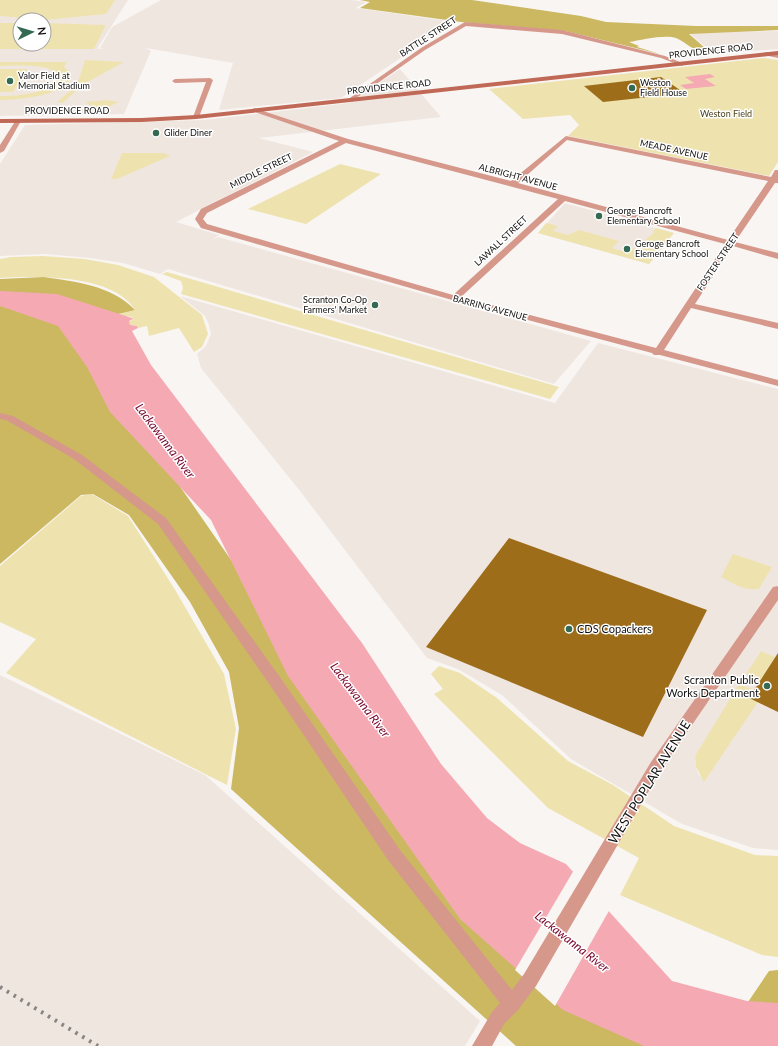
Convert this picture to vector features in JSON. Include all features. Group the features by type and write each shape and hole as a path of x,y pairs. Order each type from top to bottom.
{"main road":[{"name":"PROVIDENCE ROAD","path":"0,121 142,120 196,117 778,53"}],"street":[{"name":"BATTLE STREET","path":"350,100 423,49 465,24 554,31 596,42 663,56 682,64"},
{"path":"766,54 778,56"},
{"path":"175,81 210,80 196,117"},
{"name":"ALBRIGHT AVENUE","path":"254,110 345,141 512,184 778,256"},
{"path":"0,151 18,121"},
{"name":"MEADE AVENUE","path":"512,184 566,138 775,181"},
{"name":"MIDDLE STREET","path":"204,226 199,219 204,211 345,141"},
{"name":"FOSTER STREET","path":"657,353 730,243 775,181 778,172"},
{"name":"LAWALL STREET","path":"455,298 562,198"},
{"name":"BARRING AVENUE","path":"204,226 455,298 657,353 778,383"},
{"path":"689,305 778,326"},
{"path":"0,416 9,418 78,457 162,521 277,684 394,855 512,1004"},
{"name":"WEST POPLAR AVENUE","path":"480,1046 498,1018 512,1004 530,980 656,766 778,590"}],"shaded area":[{"path":"0,0 128,0 97,49 105,48 100,48 112,27 161,0 352,0 366,2 356,8 454,22 341,98 219,110 233,63 146,48 151,51 124,114 0,116"},
{"path":"360,0 472,0 581,16 606,22 696,26 778,26 778,30 689,34 712,54 702,53 680,40 671,37 629,42 639,46 637,47 660,54 565,31 461,22 360,8 370,2"},
{"path":"778,31 778,49 714,54 689,33"},
{"path":"400,69 441,117 259,138 313,152 176,222 219,235 212,240 218,237 591,341 554,384 168,269 160,274 123,263 90,258 45,254 0,256 0,164 25,125 204,120 349,103"},
{"name":"Geroge Bancroft Elementary School","path":"565,203 674,233 649,264 538,233"},
{"path":"44,277 81,283 104,290 126,302 135,310 114,315 170,472 342,720 727,1033 769,971 778,970 778,1046 516,1046 231,789 239,728 229,672 190,602 129,515 93,494 81,495 0,564 0,279"},
{"path":"180,296 555,403 598,343 778,389 778,850 753,848 682,824 571,759 502,695 458,669 427,658 300,491 201,368 197,354 206,346 211,334 205,316","holes":["754,690 699,776 695,756"]},
{"path":"0,675 205,775 480,1021 465,1046 0,1046"}],"green space":[{"path":"0,0 115,0 106,14 52,19 52,12 12,12 12,17 0,16"},
{"path":"0,23 12,23 12,49 0,49"},
{"path":"52,23 106,25 94,49 52,49"},
{"name":"Weston Field","path":"763,58 778,60 778,162 769,176 568,136 579,125 570,115 523,119 489,89"},
{"path":"85,60 124,62 82,85 63,103 57,102 77,85"},
{"path":"0,62 67,62 64,67 70,72 71,77 60,89 50,93 28,98 0,100 0,96 33,93 49,87 55,83 59,77 55,72 49,69 32,66 0,66"},
{"name":"Valor Field at Memorial Stadium","path":"0,69 28,69 13,92 0,92"},
{"path":"106,100 119,102 97,112 86,102"},
{"path":"122,153 164,153 170,156 117,179 111,179"},
{"path":"340,164 381,174 306,224 248,209"},
{"path":"546,223 558,226 553,231 568,235 579,230 619,241 612,248 628,253 654,233 653,231 656,228 674,233 649,264 538,233"},
{"path":"43,256 85,259 118,265 154,277 202,315 208,334 202,347 194,352 179,328 149,336 147,326 138,328 137,326 130,325 129,321 133,320 132,317 115,315 135,310 124,298 110,290 73,280 34,277 0,278 0,259 11,257"},
{"path":"167,272 559,387 550,399 181,294 183,288 181,281 162,274"},
{"path":"92,494 128,516 174,588 224,674 236,729 227,785 6,673 36,639 0,622 0,566 81,496"},
{"path":"733,554 772,567 759,589 744,588 721,577"},
{"path":"761,651 775,657 760,681 746,674"},
{"path":"439,666 460,673 497,698 568,761 613,785 674,826 755,855 778,856 778,957 762,955 620,895 639,858 548,808 434,694 443,689 431,674"},
{"path":"739,684 754,690 749,698 758,702 704,782 696,767 695,756"}],"water":[{"path":"710,74 715,77 705,79 716,86 686,89 680,85 694,83 685,77"},
{"name":"Lackawanna River","path":"0,291 57,294 132,318 133,319 129,321 130,325 137,326 138,328 132,331 151,365 362,643 441,764 487,818 520,843 566,864 672,981 747,1001 778,1003 778,1046 644,1046 563,1010 460,919 288,676 211,520 110,412 87,367 58,326 0,306"}],"pier":[{"path":"574,870 610,909 555,1006 515,970"}],"building":[{"name":"Weston Field House","path":"661,77 680,90 675,91 678,94 603,102 584,86"},
{"name":"CDS Copackers","path":"509,538 707,610 643,737 426,647"},
{"name":"Scranton Public Works Department","path":"778,653 778,712 749,698"}],"railway":[{"path":"0,987 98,1046"}],"place":[{"name":"Valor Field at Memorial Stadium","path":"10,81"},
{"name":"Weston Field House","path":"632,88"},
{"name":"Glider Diner","path":"156,133"},
{"name":"George Bancroft Elementary School","path":"599,216"},
{"name":"Geroge Bancroft Elementary School","path":"627,249"},
{"name":"Scranton Co-Op Farmers' Market","path":"375,305"},
{"name":"CDS Copackers","path":"569,629"},
{"name":"Scranton Public Works Department","path":"767,686"}]}
